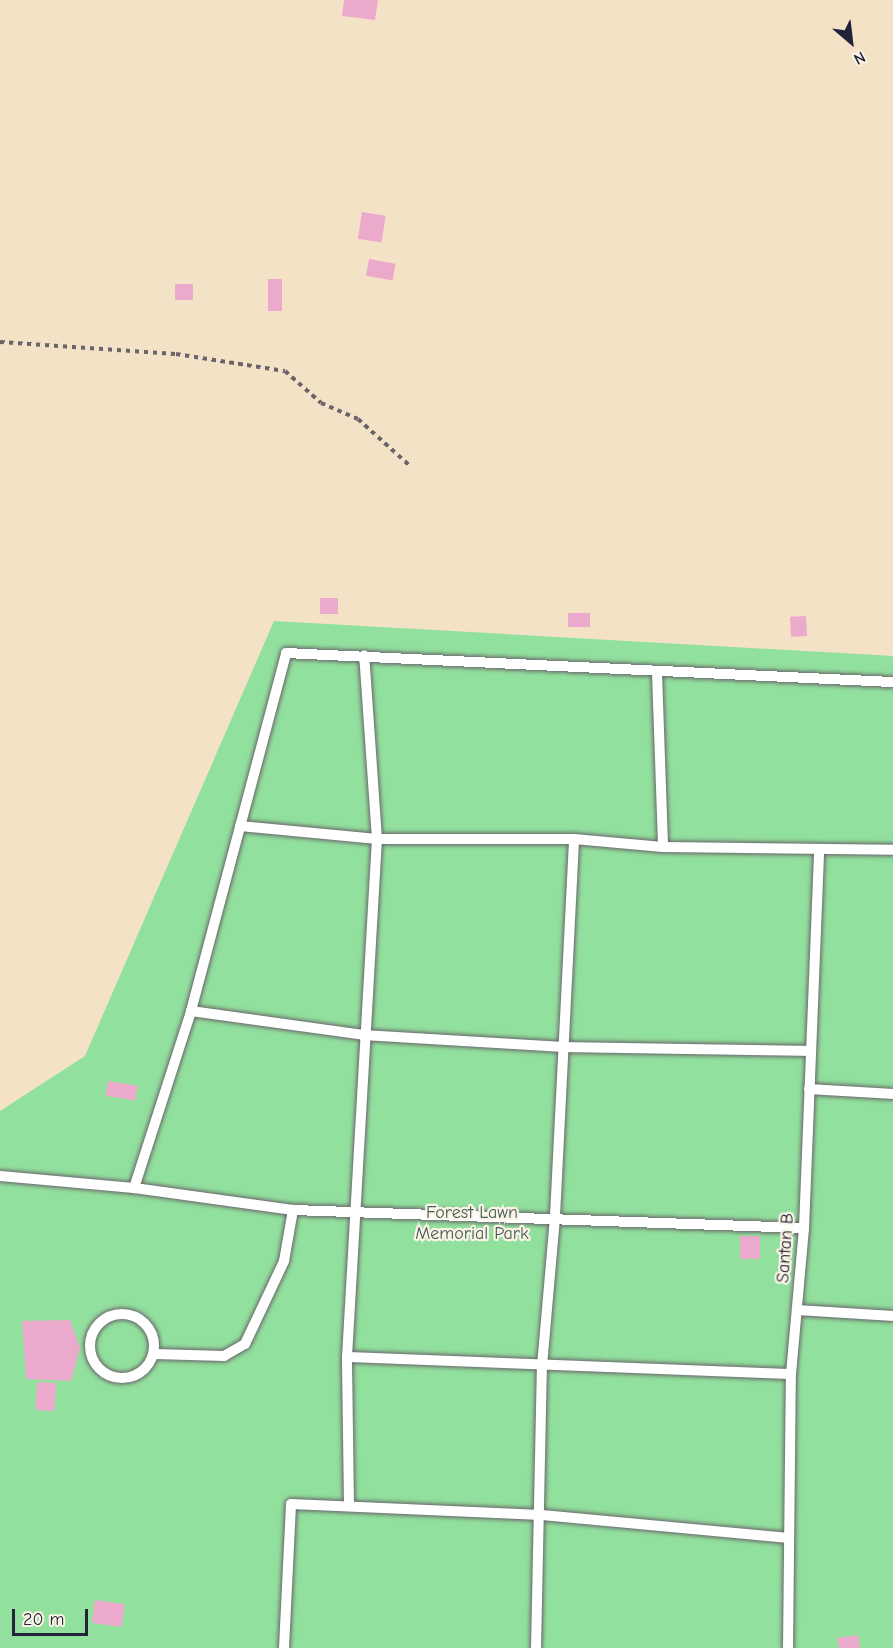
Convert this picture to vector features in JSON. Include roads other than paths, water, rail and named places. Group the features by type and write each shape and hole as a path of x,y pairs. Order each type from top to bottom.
{"lane":[{"path":"134,1188 191,1011 286,653 364,655 657,673 893,682"},
{"path":"349,1505 347,1358 363,1035 378,838 364,655"},
{"path":"657,673 663,847"},
{"path":"240,826 378,838 574,839 663,847 819,851 893,850"},
{"path":"536,1648 542,1515 542,1366 555,1216 574,839"},
{"name":"Santan B","path":"788,1648 791,1374 804,1228 819,851"},
{"path":"191,1011 363,1035 564,1047 810,1051"},
{"path":"809,1089 893,1094"},
{"path":"0,1176 134,1188 293,1210 555,1216 804,1228"},
{"path":"155,1354 224,1356 245,1344 284,1261 293,1210"},
{"path":"798,1310 893,1316"},
{"path":"130,1314 151,1329 155,1354 139,1375 114,1379 93,1364 90,1338 105,1318 130,1314"},
{"path":"347,1358 791,1374"},
{"path":"284,1648 291,1504 542,1515 789,1538"}],"park label":[{"name":"Forest Lawn Memorial Park","path":"472,1224"}]}
